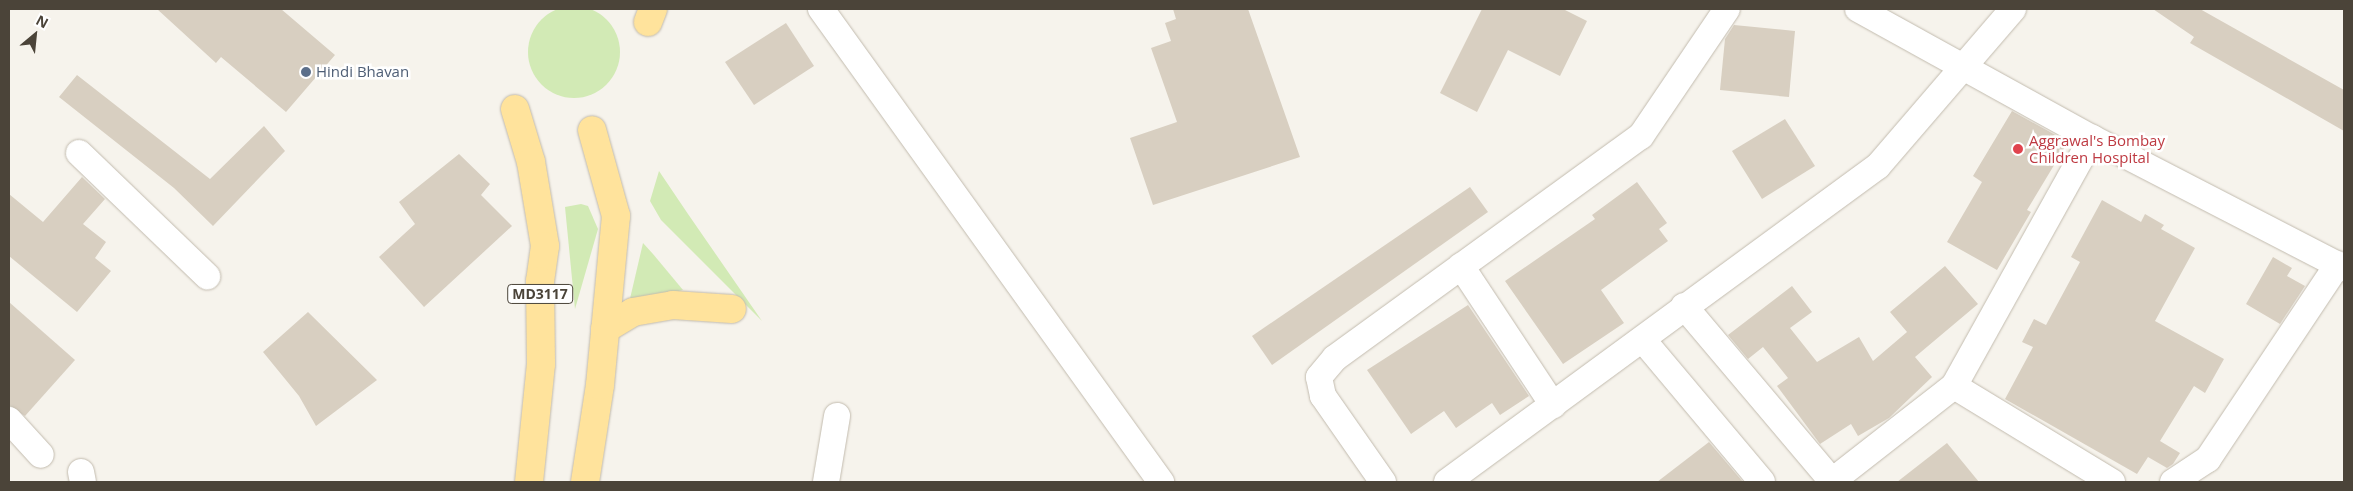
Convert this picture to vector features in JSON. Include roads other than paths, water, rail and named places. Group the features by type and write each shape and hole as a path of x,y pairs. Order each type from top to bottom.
{"main road":[{"name":"MD3117","path":"515,109 531,162 545,246 540,281 541,364 529,482"},
{"path":"584,482 605,328 616,216 592,130"},
{"path":"605,328 634,312 673,305 732,309"}],"street":[{"path":"821,9 1161,482"},
{"path":"1382,482 1323,396 1318,376 1335,358 1640,136 1727,9"},
{"path":"1858,9 2092,138 2341,266 2208,459 2173,482"},
{"path":"1447,482 1643,340 1684,306 1878,166 2014,9"},
{"path":"1684,306 1831,482 1954,386 2092,138"},
{"path":"79,152 208,276"},
{"path":"1460,266 1553,405"},
{"path":"1643,340 1762,482"},
{"path":"1954,386 2112,482"},
{"path":"826,482 837,416"},
{"path":"9,420 41,455"}],"place":[{"name":"Hindi Bhavan","path":"306,72"},
{"name":"Aggrawal's Bombay Children Hospital","path":"2018,149"}]}
